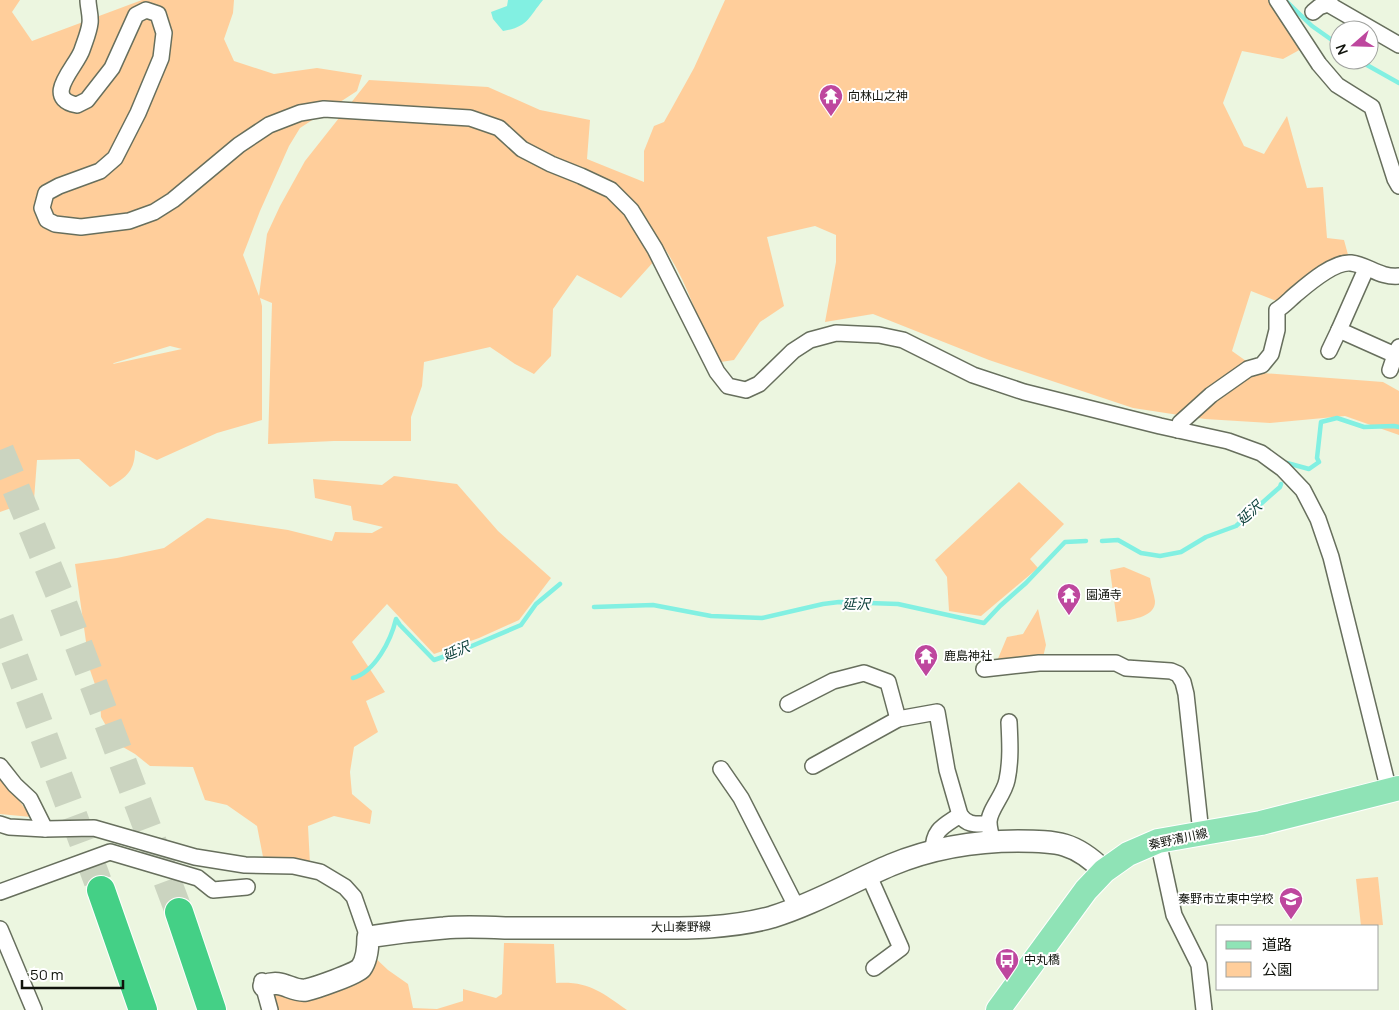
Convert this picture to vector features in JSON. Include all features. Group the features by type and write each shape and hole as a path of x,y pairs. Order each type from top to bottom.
{"highway":[{"path":"101,890 144,1010"},
{"path":"179,912 212,1010"}],"main road":[{"name":"秦野清川線","path":"998,1010 1086,890 1104,871 1128,854 1158,841 1262,823 1394,789"},
{"name":"大山秦野線","path":"368,938 398,932 446,927 710,927 746,923 797,908 890,866 991,832 1068,844 1092,858 1104,871"},
{"path":"263,984 278,983 306,990 356,972 362,967 367,953 368,938"}],"street":[{"path":"88,0 90,22 82,52 63,83 61,93 64,100 77,106 87,100 112,68 136,15 146,10 158,14 164,33 161,58 138,114 115,158 100,171 59,186 46,193 42,208 47,220 55,224 81,227 129,222 154,212 173,200 239,145 270,125 300,113 324,109 470,118 499,128 522,148 551,164 611,190 631,210 655,249 717,372 728,386 746,390 759,384 794,351 810,340 836,333 879,335 903,340 973,374 1024,392 1228,441 1261,453 1283,469 1303,490 1318,519 1331,557 1394,789"},
{"path":"1277,0 1319,64 1337,85 1372,107 1386,153 1399,186"},
{"path":"1313,12 1329,2 1399,45"},
{"path":"1178,430 1180,423 1211,395 1248,369 1262,365 1271,354 1276,330 1277,310 1294,295 1336,265 1345,262 1354,263 1376,273 1399,276"},
{"path":"1329,351 1366,269"},
{"path":"1339,330 1397,351 1390,370"},
{"path":"984,669 1039,663 1116,663 1126,668 1171,671 1178,674 1183,682 1186,694 1201,833"},
{"path":"788,704 833,681 864,673 888,682 898,719"},
{"path":"813,766 898,719 936,712 947,770 960,815 965,821 991,832 990,813 1000,799 1010,766 1009,722"},
{"path":"0,766 30,800 45,828"},
{"path":"720,769 741,798 797,908"},
{"path":"933,851 933,840 938,830 960,815"},
{"path":"0,824 9,827 94,828 195,857 244,865 293,866 320,872 345,887 354,897 368,938"},
{"path":"1158,841 1174,914 1199,965 1204,1010"},
{"path":"0,892 110,852 198,878 213,890 246,887"},
{"path":"869,876 901,948 874,968"},
{"path":"0,929 34,1010"},
{"path":"263,984 270,1010"}],"green space":[{"path":"0,0 20,0 12,12 32,41 142,0 234,0 233,13 224,39 234,61 274,74 317,68 362,75 357,91 300,128 289,146 243,255 259,296 267,234 280,206 305,161 369,80 488,87 540,110 590,120 587,159 644,182 644,151 654,126 664,122 694,68 725,0 1270,0 1303,48 1283,59 1242,51 1223,103 1244,146 1264,154 1287,116 1307,188 1323,187 1327,238 1344,240 1350,262 1279,302 1251,291 1232,351 1263,373 1383,382 1399,391 1399,435 1345,416 1270,423 1205,419 1133,408 989,360 873,314 825,322 836,262 836,235 815,226 767,237 784,306 760,322 734,360 714,363 687,290 665,249 621,298 577,275 553,309 551,356 534,374 490,347 424,362 422,386 411,417 411,441 334,441 268,444 272,303 260,298 262,306 262,420 217,433 157,460 135,450 132,468 121,480 110,487 79,459 37,460 34,500 0,512","holes":["170,346 182,349 113,364"]},
{"path":"394,476 457,484 498,531 551,578 519,620 479,638 434,654 387,604 352,642 385,692 366,701 378,732 354,747 350,772 352,794 372,811 370,824 334,816 308,826 310,864 264,862 257,826 227,805 205,800 193,767 150,766 135,754 116,743 101,717 100,699 90,670 75,564 117,558 164,548 207,518 288,530 332,541 335,532 372,533 383,527 353,520 351,506 315,498 313,479 382,485"},
{"path":"1019,482 1064,524 1030,559 1038,568 981,616 949,611 947,577 935,560"},
{"path":"1124,567 1150,578 1155,601 1154,607 1146,615 1117,622 1110,570"},
{"path":"1038,609 1046,645 1043,657 997,661 1007,637 1023,634"},
{"path":"0,774 31,817 0,814"},
{"path":"1378,877 1383,925 1361,925 1356,879"},
{"path":"504,943 554,944 556,983 577,984 594,989 627,1010 275,1010 270,989 305,990 370,953 388,970 408,984 413,1008 437,1009 463,1001 463,989 496,998 502,994"}],"water":[{"path":"508,0 543,0 527,21 518,27 503,31 493,19 491,12 507,6"}],"waterway":[{"path":"1286,1 1312,26 1329,38"},
{"path":"1376,70 1399,83"},
{"name":"延沢","path":"1287,463 1309,469 1319,462 1317,458 1321,422 1337,418 1364,427 1399,427"},
{"name":"延沢","path":"1102,541 1118,540 1141,553 1160,556 1181,552 1206,537 1236,526 1280,487 1281,484"},
{"name":"延沢","path":"594,607 653,605 711,616 762,618 839,602 898,604 984,623 1065,542 1086,541"},
{"name":"延沢","path":"353,678 361,675 381,654 396,619 434,660 521,625 536,604 560,584"}],"tunnel":[{"path":"0,450 61,598 179,912"},
{"path":"0,619 101,890"}],"place":[{"name":"向林山之神","path":"831,117"},
{"name":"園通寺","path":"1069,616"},
{"name":"鹿島神社","path":"926,677"},
{"name":"秦野市立東中学校","path":"1291,920"},
{"name":"中丸橋","path":"1007,981"}]}
